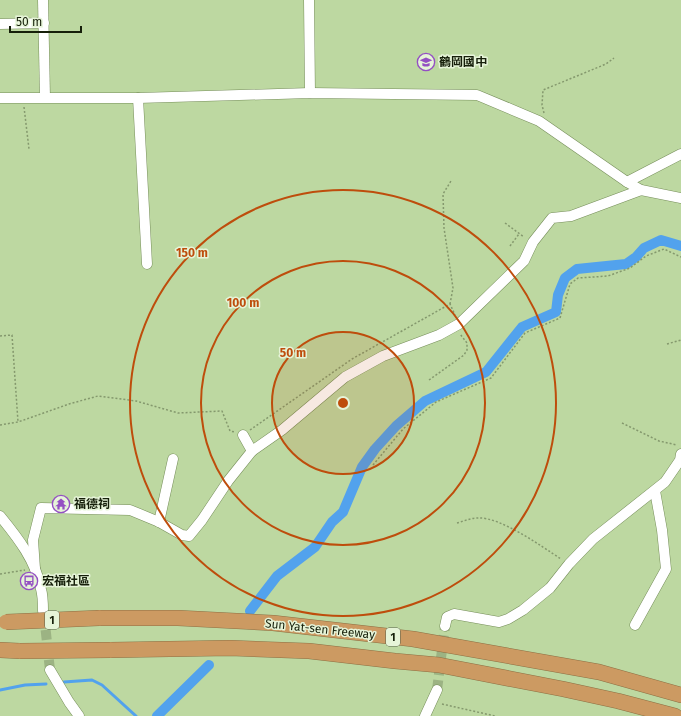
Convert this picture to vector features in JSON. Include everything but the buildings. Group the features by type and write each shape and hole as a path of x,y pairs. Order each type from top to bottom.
{"highway":[{"name":"Sun Yat-sen Freeway","path":"3,622 99,618 178,618 273,623 413,639 598,672 681,695"},
{"name":"Sun Yat-sen Freeway","path":"0,650 230,648 309,650 439,665 563,689 618,701 675,716"}],"street":[{"path":"43,0 45,97"},
{"path":"309,0 310,93"},
{"path":"0,24 44,24"},
{"path":"0,98 138,98 310,93 477,95 539,121 627,182 641,190 681,198"},
{"path":"138,98 147,264"},
{"path":"627,182 681,154"},
{"path":"35,569 33,540 41,508 130,510 159,522 182,535 189,536 202,520 228,481 252,451 282,430 345,377 383,356 439,335 456,326 524,261 532,242 552,218 571,216 641,190"},
{"path":"242,435 252,451"},
{"path":"445,626 447,617 454,614 499,622 524,610 550,588 569,564 594,539 665,482 681,457"},
{"path":"159,522 173,459"},
{"path":"636,625 666,569 662,530 655,491"},
{"path":"0,516 22,543 35,569 41,589 43,611"},
{"path":"50,670 79,716"},
{"path":"425,716 437,690"}],"path":[{"path":"539,121 545,114 542,104 544,90 606,64 614,58"},
{"path":"23,98 29,149"},
{"path":"429,380 464,356 467,350 467,342 456,326 450,304 453,288 444,228 443,194 451,181"},
{"path":"505,223 518,234 532,242"},
{"path":"510,246 518,234"},
{"path":"373,465 403,429 436,402 491,378 525,333 560,318 570,284 578,278 608,276 630,268 646,256 664,249 681,257"},
{"path":"0,425 18,422 69,404 98,396 136,401 178,413 222,412 230,431 242,435 352,359 450,304"},
{"path":"0,336 12,335 18,422"},
{"path":"667,344 681,340"},
{"path":"622,423 659,440 681,446"},
{"path":"457,523 478,518 490,519 504,524 569,564"},
{"path":"0,574 35,569"},
{"path":"432,702 494,716"}],"waterway":[{"path":"250,611 277,576 315,547 332,522 343,512 362,467 375,449 396,426 425,401 486,372 522,327 556,312 558,295 565,278 577,269 626,264 636,257 644,248 661,240 681,246"},
{"path":"157,716 209,665"},
{"path":"64,682 92,680 102,685 136,716"},
{"path":"0,690 25,685 46,684"}],"tunnel":[{"path":"44,615 50,670"},
{"path":"437,690 445,626"}],"place":[{"name":"鶴岡國中","path":"426,62"},
{"name":"福德祠","path":"61,504"},
{"name":"宏福社區","path":"29,581"}]}
